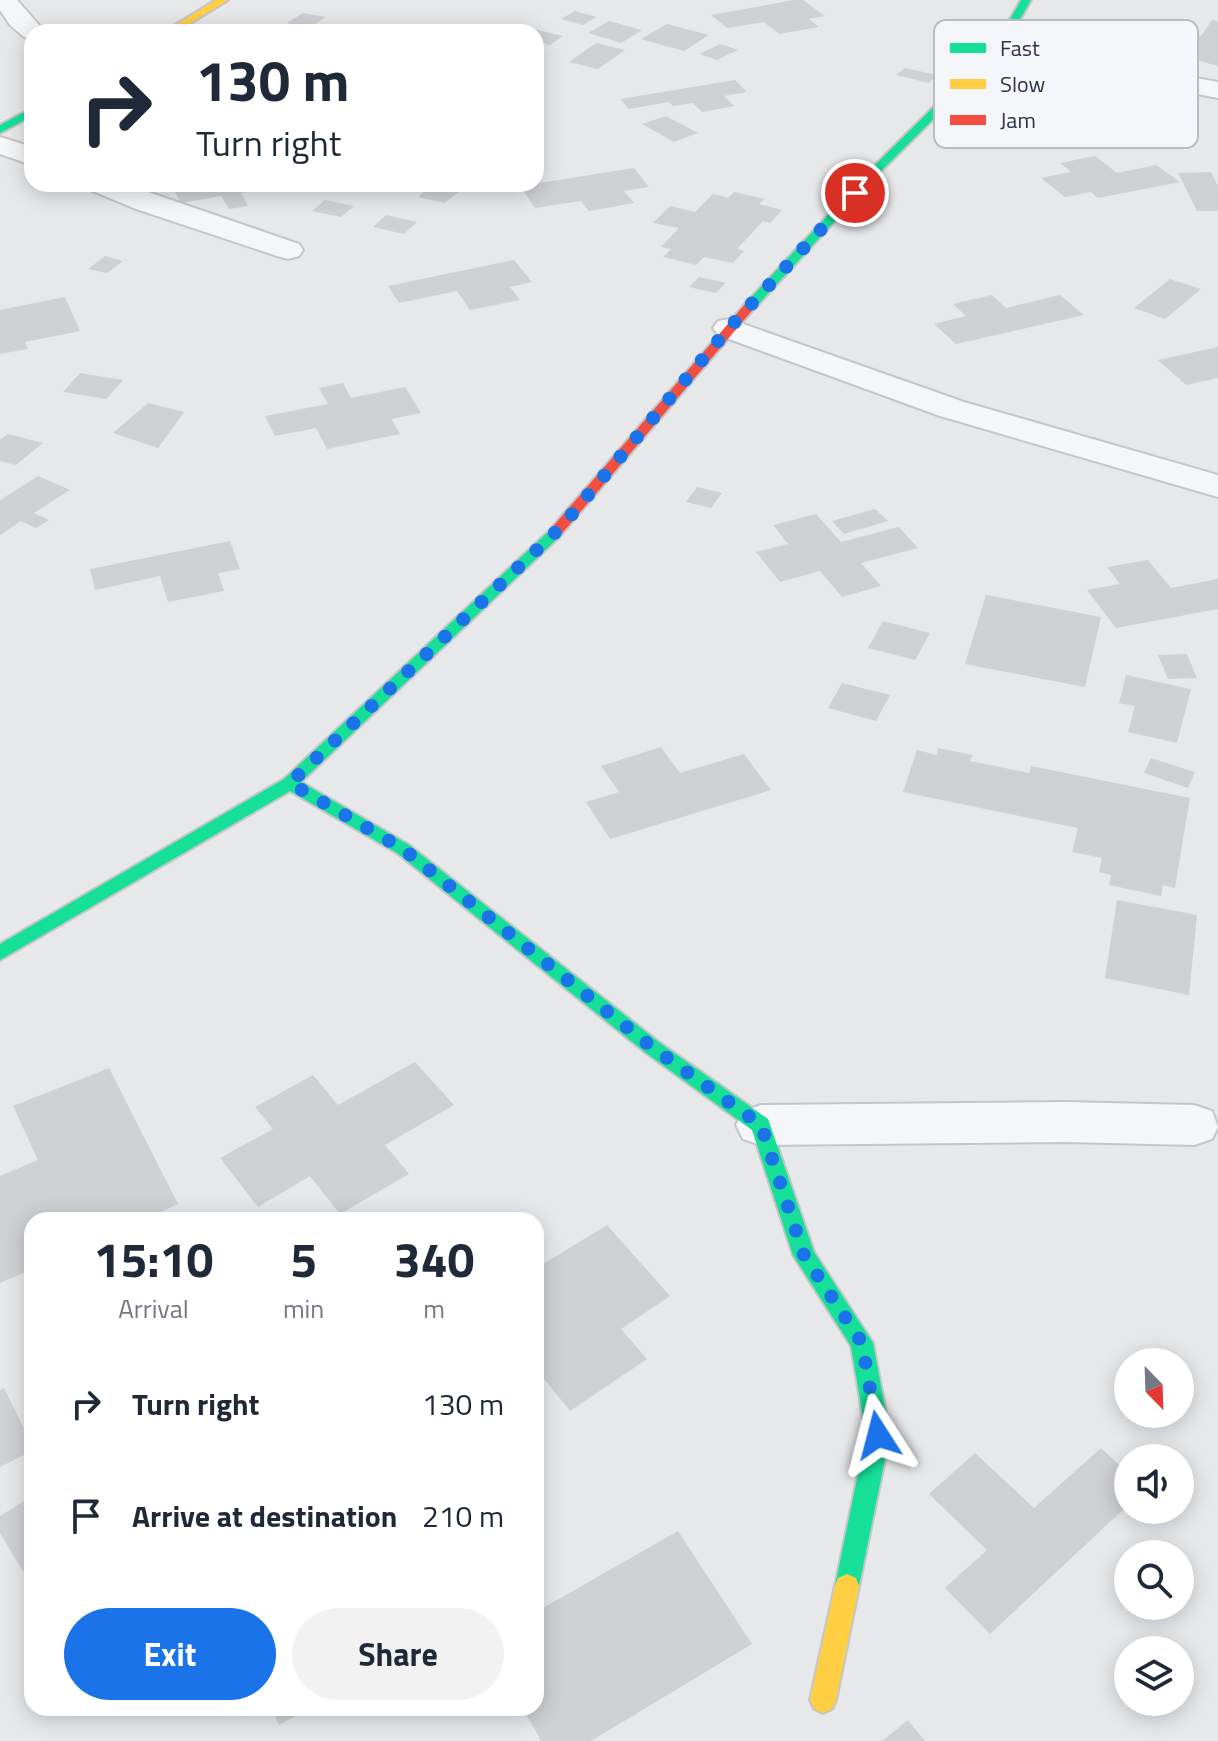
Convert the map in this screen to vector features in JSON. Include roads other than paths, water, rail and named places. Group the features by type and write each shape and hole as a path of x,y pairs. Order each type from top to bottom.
{"street":[{"path":"5,0 24,24"},
{"path":"182,24 223,0"},
{"path":"1015,20 1026,0"},
{"path":"1198,86 1218,90"},
{"path":"0,953 290,783 561,527 729,328 934,112"},
{"path":"0,130 24,116"},
{"path":"0,145 24,154"},
{"path":"119,192 288,250"},
{"path":"729,328 952,409 1218,486"},
{"path":"290,783 403,849 653,1048 761,1125 1065,1122 1194,1125"},
{"path":"761,1125 804,1255 862,1343 878,1435 823,1700"}]}
